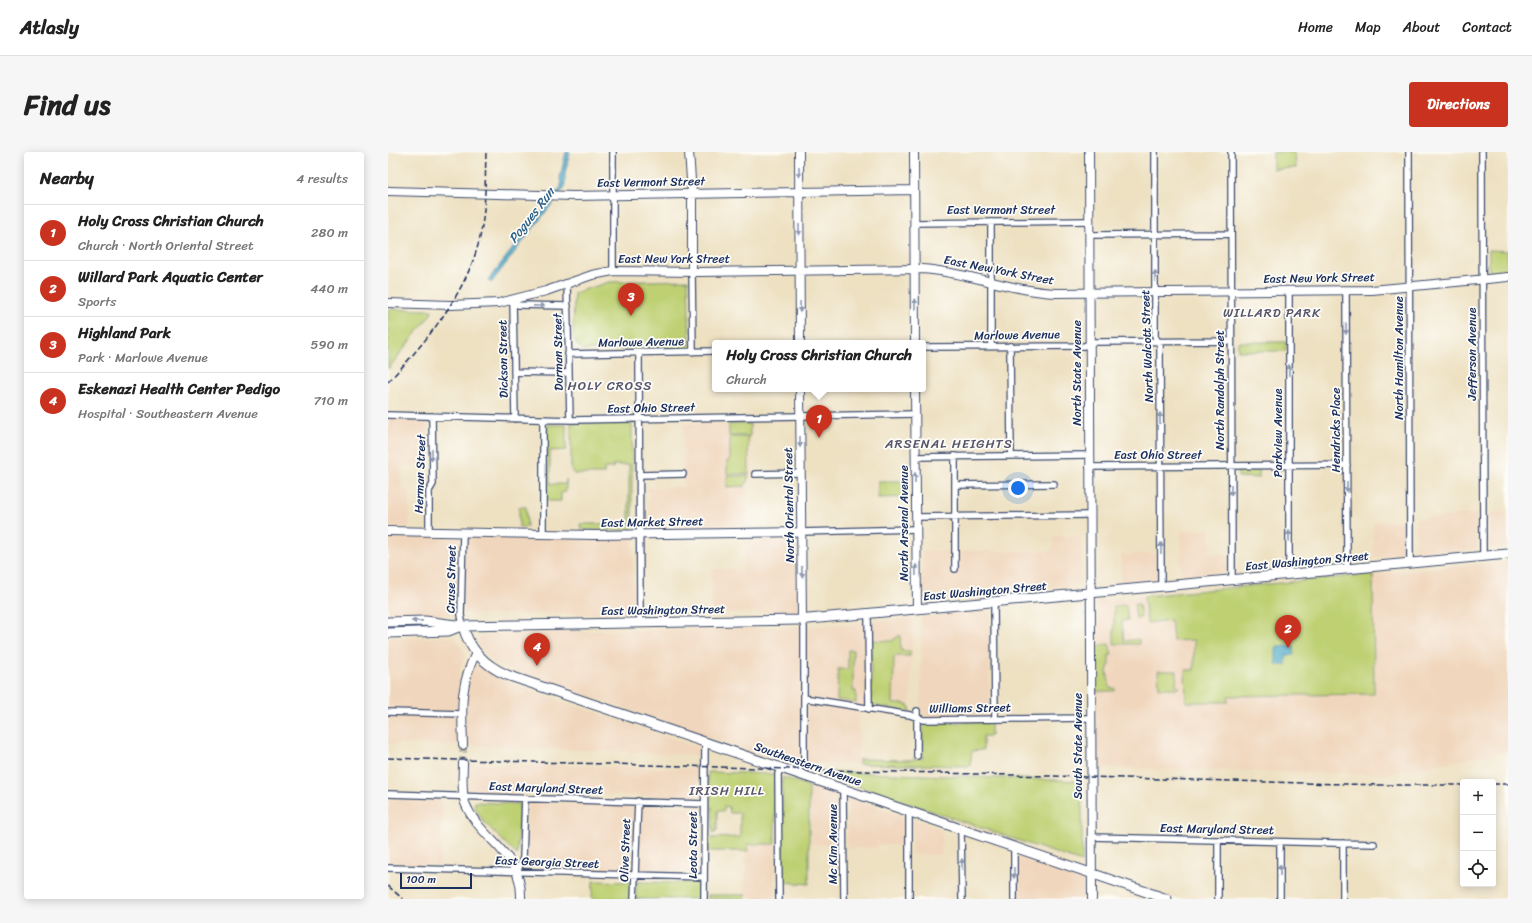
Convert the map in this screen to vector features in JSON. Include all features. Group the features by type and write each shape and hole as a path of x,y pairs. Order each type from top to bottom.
{"main road":[{"name":"East Washington Street","path":"388,622 425,621 463,626 802,620 1508,554"},
{"name":"East Washington Street","path":"388,633 448,631 463,626"},
{"name":"Southeastern Avenue","path":"463,626 466,638 476,653 488,664 507,674 1091,873 1156,897 1167,899"}],"street":[{"path":"613,152 613,271"},
{"path":"689,152 692,193 693,352"},
{"path":"799,152 800,340"},
{"path":"914,152 915,340"},
{"name":"North State Avenue","path":"1089,152 1089,594"},
{"name":"North Walcott Street","path":"1155,152 1155,336 1160,346 1161,587"},
{"name":"North Randolph Street","path":"1231,152 1232,580"},
{"name":"North Hamilton Avenue","path":"1409,152 1410,564"},
{"name":"Jefferson Avenue","path":"1482,152 1483,557"},
{"name":"East Vermont Street","path":"388,191 613,196 692,193 914,190"},
{"name":"East Vermont Street","path":"914,223 1089,221"},
{"path":"991,222 991,346"},
{"path":"1089,235 1231,234"},
{"name":"East New York Street","path":"388,303 476,304 513,300 568,284 592,275 613,271 692,272 914,269 948,271 1041,292 1089,293 1346,290 1410,287 1508,277"},
{"name":"Dorman Street","path":"568,284 568,373 570,420"},
{"name":"Hendricks Place","path":"1346,290 1347,570"},
{"name":"Parkview Avenue","path":"1289,291 1289,575"},
{"name":"East New York Street","path":"513,300 518,305 568,306"},
{"name":"Dickson Street","path":"513,300 515,419"},
{"name":"Marlowe Avenue","path":"926,347 1085,346 1094,342 1231,341"},
{"path":"1010,346 1011,456"},
{"name":"Marlowe Avenue","path":"568,354 712,351"},
{"path":"639,353 640,622"},
{"path":"514,372 568,373"},
{"name":"North Oriental Street","path":"800,392 802,620"},
{"name":"North Arsenal Avenue","path":"915,392 917,609"},
{"name":"East Ohio Street","path":"388,415 570,420 915,414"},
{"name":"Herman Street","path":"429,532 430,486 433,484 432,416"},
{"path":"543,419 543,535"},
{"path":"915,457 1089,455"},
{"path":"955,456 955,569"},
{"name":"East Ohio Street","path":"1089,467 1346,465"},
{"path":"755,474 800,473"},
{"path":"639,475 683,474"},
{"path":"955,485 1054,484"},
{"path":"916,517 1089,515"},
{"name":"East Market Street","path":"388,531 543,535 916,530"},
{"name":"Cruse Street","path":"463,533 461,615 463,626"},
{"name":"South State Avenue","path":"1089,594 1092,899"},
{"path":"994,602 995,719"},
{"path":"868,614 869,709"},
{"path":"799,774 804,762 802,620"},
{"path":"463,746 462,714 465,679 476,653"},
{"name":"Williams Street","path":"804,698 924,720 1090,718"},
{"path":"917,711 918,756"},
{"path":"388,712 462,714"},
{"name":"Leota Street","path":"704,899 705,742"},
{"path":"463,763 463,796 473,818 505,853 517,872 521,899"},
{"path":"779,899 778,774 781,768"},
{"name":"Mc Kim Avenue","path":"844,789 844,899"},
{"name":"East Maryland Street","path":"388,794 704,804"},
{"path":"517,872 523,858 525,798"},
{"name":"Olive Street","path":"634,899 638,802"},
{"path":"909,811 909,899"},
{"path":"961,829 962,899"},
{"name":"East Maryland Street","path":"1091,837 1374,844"},
{"path":"1218,840 1218,899"},
{"path":"1280,842 1280,899"},
{"path":"1343,843 1343,899"},
{"path":"1014,847 1014,899"},
{"name":"East Georgia Street","path":"388,868 704,877"}],"shaded area":[{"path":"388,418 428,420 428,466 402,466 401,490 410,490 409,527 388,526"},
{"path":"751,423 751,476 747,489 747,528 643,530 643,523 647,519 649,513 649,494 646,488 683,487 684,424"},
{"path":"1508,511 1508,547 1489,548 1489,513"},
{"path":"1477,513 1477,549 1415,555 1416,519"},
{"path":"1404,521 1404,556 1373,558 1373,522"},
{"path":"1181,530 1211,530 1210,554 1228,554 1228,572 1181,576"},
{"path":"388,535 460,537 458,614 388,615"},
{"path":"1054,536 1082,536 1081,585 922,601 922,551 1053,551"},
{"path":"465,537 633,538 634,614 463,614"},
{"path":"796,537 799,612 712,613 711,571 716,569 744,569 744,539"},
{"path":"1121,554 1156,554 1156,579 1121,582"},
{"path":"1508,561 1508,751 1386,774 1097,768 1096,601 1144,596 1147,623 1171,620 1194,640 1194,670 1185,670 1186,702 1228,701 1228,696 1374,694 1373,574"},
{"path":"990,610 989,715 923,717 921,715 921,617"},
{"path":"913,618 910,719 859,710 858,765 807,763 807,627"},
{"path":"800,627 800,761 760,754 507,669 489,658 477,643 479,636 504,633"},
{"path":"448,637 455,638 458,642 466,656 460,668 458,685 456,745 388,744 388,638"},
{"path":"477,665 505,680 535,692 700,748 700,755 466,745 465,696 471,671"},
{"path":"468,763 698,769 697,797 467,792"},
{"path":"811,785 840,794 840,845 811,844"},
{"path":"848,798 905,817 905,845 877,845 877,848 847,848"},
{"path":"388,799 442,800 440,866 388,863"},
{"path":"528,802 634,805 632,873 526,869"},
{"path":"639,806 701,807 700,874 638,872"},
{"path":"912,819 942,830 941,855 912,854"},
{"path":"746,842 775,842 775,899 745,899"},
{"path":"1017,855 1083,877 1084,899 1017,899"}],"green space":[{"path":"1273,152 1295,152 1296,168 1273,169"},
{"path":"1489,250 1508,251 1508,270 1489,273"},
{"path":"688,280 690,348 582,350 577,345 573,336 574,293 609,282"},
{"path":"388,309 432,310 431,314 388,369"},
{"path":"1238,342 1286,342 1286,351 1238,351"},
{"path":"571,423 632,423 632,530 581,530 580,524 629,524 629,465 613,465 613,468 604,468 604,474 574,474 571,470"},
{"path":"729,424 750,424 750,436 729,436"},
{"path":"547,425 566,425 566,450 550,451 550,484 566,484 566,492 561,493 561,501 547,501"},
{"path":"730,437 748,437 749,474 727,474 727,461 730,460"},
{"path":"1238,470 1259,470 1259,478 1238,477"},
{"path":"727,476 749,476 745,486 727,487"},
{"path":"878,481 905,481 906,497 878,498"},
{"path":"519,507 526,507 527,527 519,527"},
{"path":"1373,574 1374,694 1228,696 1228,702 1186,702 1185,670 1194,670 1194,640 1173,641 1171,620 1147,623 1144,596"},
{"path":"1134,604 1139,604 1140,618 1136,618"},
{"path":"1126,605 1128,620 1122,621 1124,641 1139,639 1139,644 1114,644 1114,606"},
{"path":"900,635 901,651 910,651 910,656 894,656 893,704 905,704 910,707 910,712 871,705 871,640 892,641"},
{"path":"1109,644 1112,655 1109,655 1107,672 1110,688 1115,688 1115,691 1097,691 1096,693 1095,646"},
{"path":"848,650 853,650 853,691 856,691 856,703 837,700 838,669 848,669"},
{"path":"1158,671 1177,671 1176,686 1180,687 1176,689 1159,688"},
{"path":"991,722 991,736 983,736 983,750 972,751 970,766 859,764 859,759 908,760 923,758 923,723"},
{"path":"813,771 1082,781 1082,862"},
{"path":"708,772 775,774 775,844 748,844 748,851 708,851 708,842 712,838 740,837 740,813 730,813 729,807 724,806 724,811 717,811 717,830 713,833 712,807 707,807"},
{"path":"782,777 809,786 809,884 783,882"},
{"path":"475,802 519,804 517,855 484,822 474,806"},
{"path":"593,881 631,882 631,899 592,899"},
{"path":"636,882 699,883 699,899 636,899"},
{"path":"708,895 746,895 745,899 708,899"}],"water":[{"path":"566,152 570,152 565,173 565,187 491,283 488,280 561,187 560,177"},
{"path":"1276,646 1294,646 1294,655 1286,655 1286,665 1276,665"}],"tunnel":[{"path":"463,745 463,763"}],"railway":[{"path":"388,382 431,333 456,297 466,277 474,257 482,226 485,194 486,152"},
{"path":"388,758 1380,785 1460,785"},
{"path":"1496,784 1508,784"},
{"path":"388,886 403,899"}],"place":[{"name":"Highland Park","path":"631,316"},
{"name":"Holy Cross Christian Church","path":"819,438"},
{"name":"Willard Park Aquatic Center","path":"1288,648"},
{"name":"Eskenazi Health Center Pedigo","path":"537,666"}],"district":[{"name":"WILLARD PARK","path":"1272,312"},
{"name":"HOLY CROSS","path":"610,385"},
{"name":"ARSENAL HEIGHTS","path":"949,443"},
{"name":"IRISH HILL","path":"727,790"}],"water label":[{"name":"Pogues Run","path":"531,215"}]}
